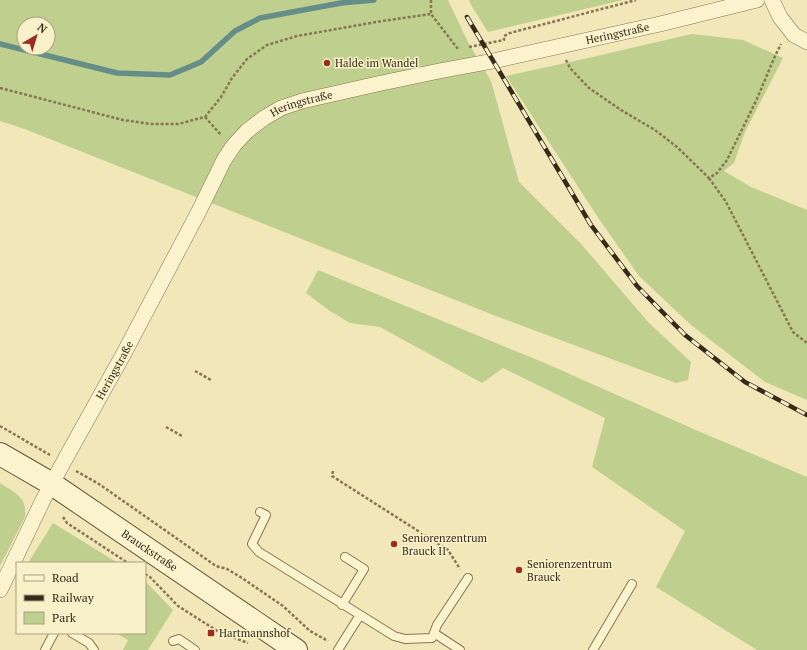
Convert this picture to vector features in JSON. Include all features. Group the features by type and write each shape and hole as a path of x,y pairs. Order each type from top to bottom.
{"main road":[{"name":"Brauckstraße","path":"0,454 52,484 296,650"}],"street":[{"name":"Heringstraße","path":"52,484 123,355 198,213 224,160 234,145 247,131 264,118 281,108 302,101 384,82 493,61 660,24 756,0"},
{"path":"772,0 780,17 789,29 794,35 807,42"},
{"path":"0,590 52,484"}],"lane":[{"path":"260,512 266,516 252,544 259,552 394,636 405,639 432,638 437,625 468,578"},
{"path":"342,604 364,569 345,557"},
{"path":"593,650 632,584"},
{"path":"338,649 360,615"},
{"path":"434,633 460,650"},
{"path":"44,650 53,634"},
{"path":"74,634 89,643 94,650"},
{"path":"173,641 179,639 195,650"}],"path":[{"path":"432,0 431,14 458,49 504,40 504,36 510,33 636,0"},
{"path":"0,88 123,120 151,124 178,124 204,118 221,97 232,78 247,59 267,45 305,35 382,20 431,14"},
{"path":"710,178 717,173 727,160 756,102 775,56 789,29"},
{"path":"561,46 568,65 589,88 620,110 655,130 677,147 710,178 726,202 793,332 807,343"},
{"path":"204,118 218,132"},
{"path":"195,371 211,380"},
{"path":"0,426 98,484 216,566 227,569 242,578 283,606 310,631 338,649"},
{"path":"166,427 182,436"},
{"path":"333,471 332,476 448,550 465,576 468,578"},
{"path":"146,575 178,606 219,632 252,645"}],"green space":[{"path":"0,0 448,0 468,42 491,81 519,182 582,245 649,323 691,362 688,380 676,383 501,318 22,128 0,121"},
{"path":"469,0 623,0 488,32"},
{"path":"692,34 743,40 783,58 745,132 734,163 724,171 751,187 807,210 807,400 765,382 691,325 639,276 599,219 506,76"},
{"path":"318,270 547,364 698,431 807,477 807,650 757,650 656,587 685,531 592,467 605,418 503,368 482,383 380,327 350,323 330,311 306,293"},
{"path":"0,483 19,496 22,500 24,504 25,517 0,566"},
{"path":"53,523 116,562 29,562"},
{"path":"146,582 173,610 148,650 123,650 128,640 118,634 146,634"}],"waterway":[{"path":"0,44 117,73 170,75 201,62 235,31 260,18 341,3 374,0"}],"railway":[{"path":"467,17 591,225 637,286 685,335 745,382 807,415"}],"place":[{"name":"Halde im Wandel","path":"327,63"},
{"name":"Seniorenzentrum Brauck II","path":"394,544"},
{"name":"Seniorenzentrum Brauck","path":"519,570"},
{"name":"Hartmannshof","path":"211,633"}]}
